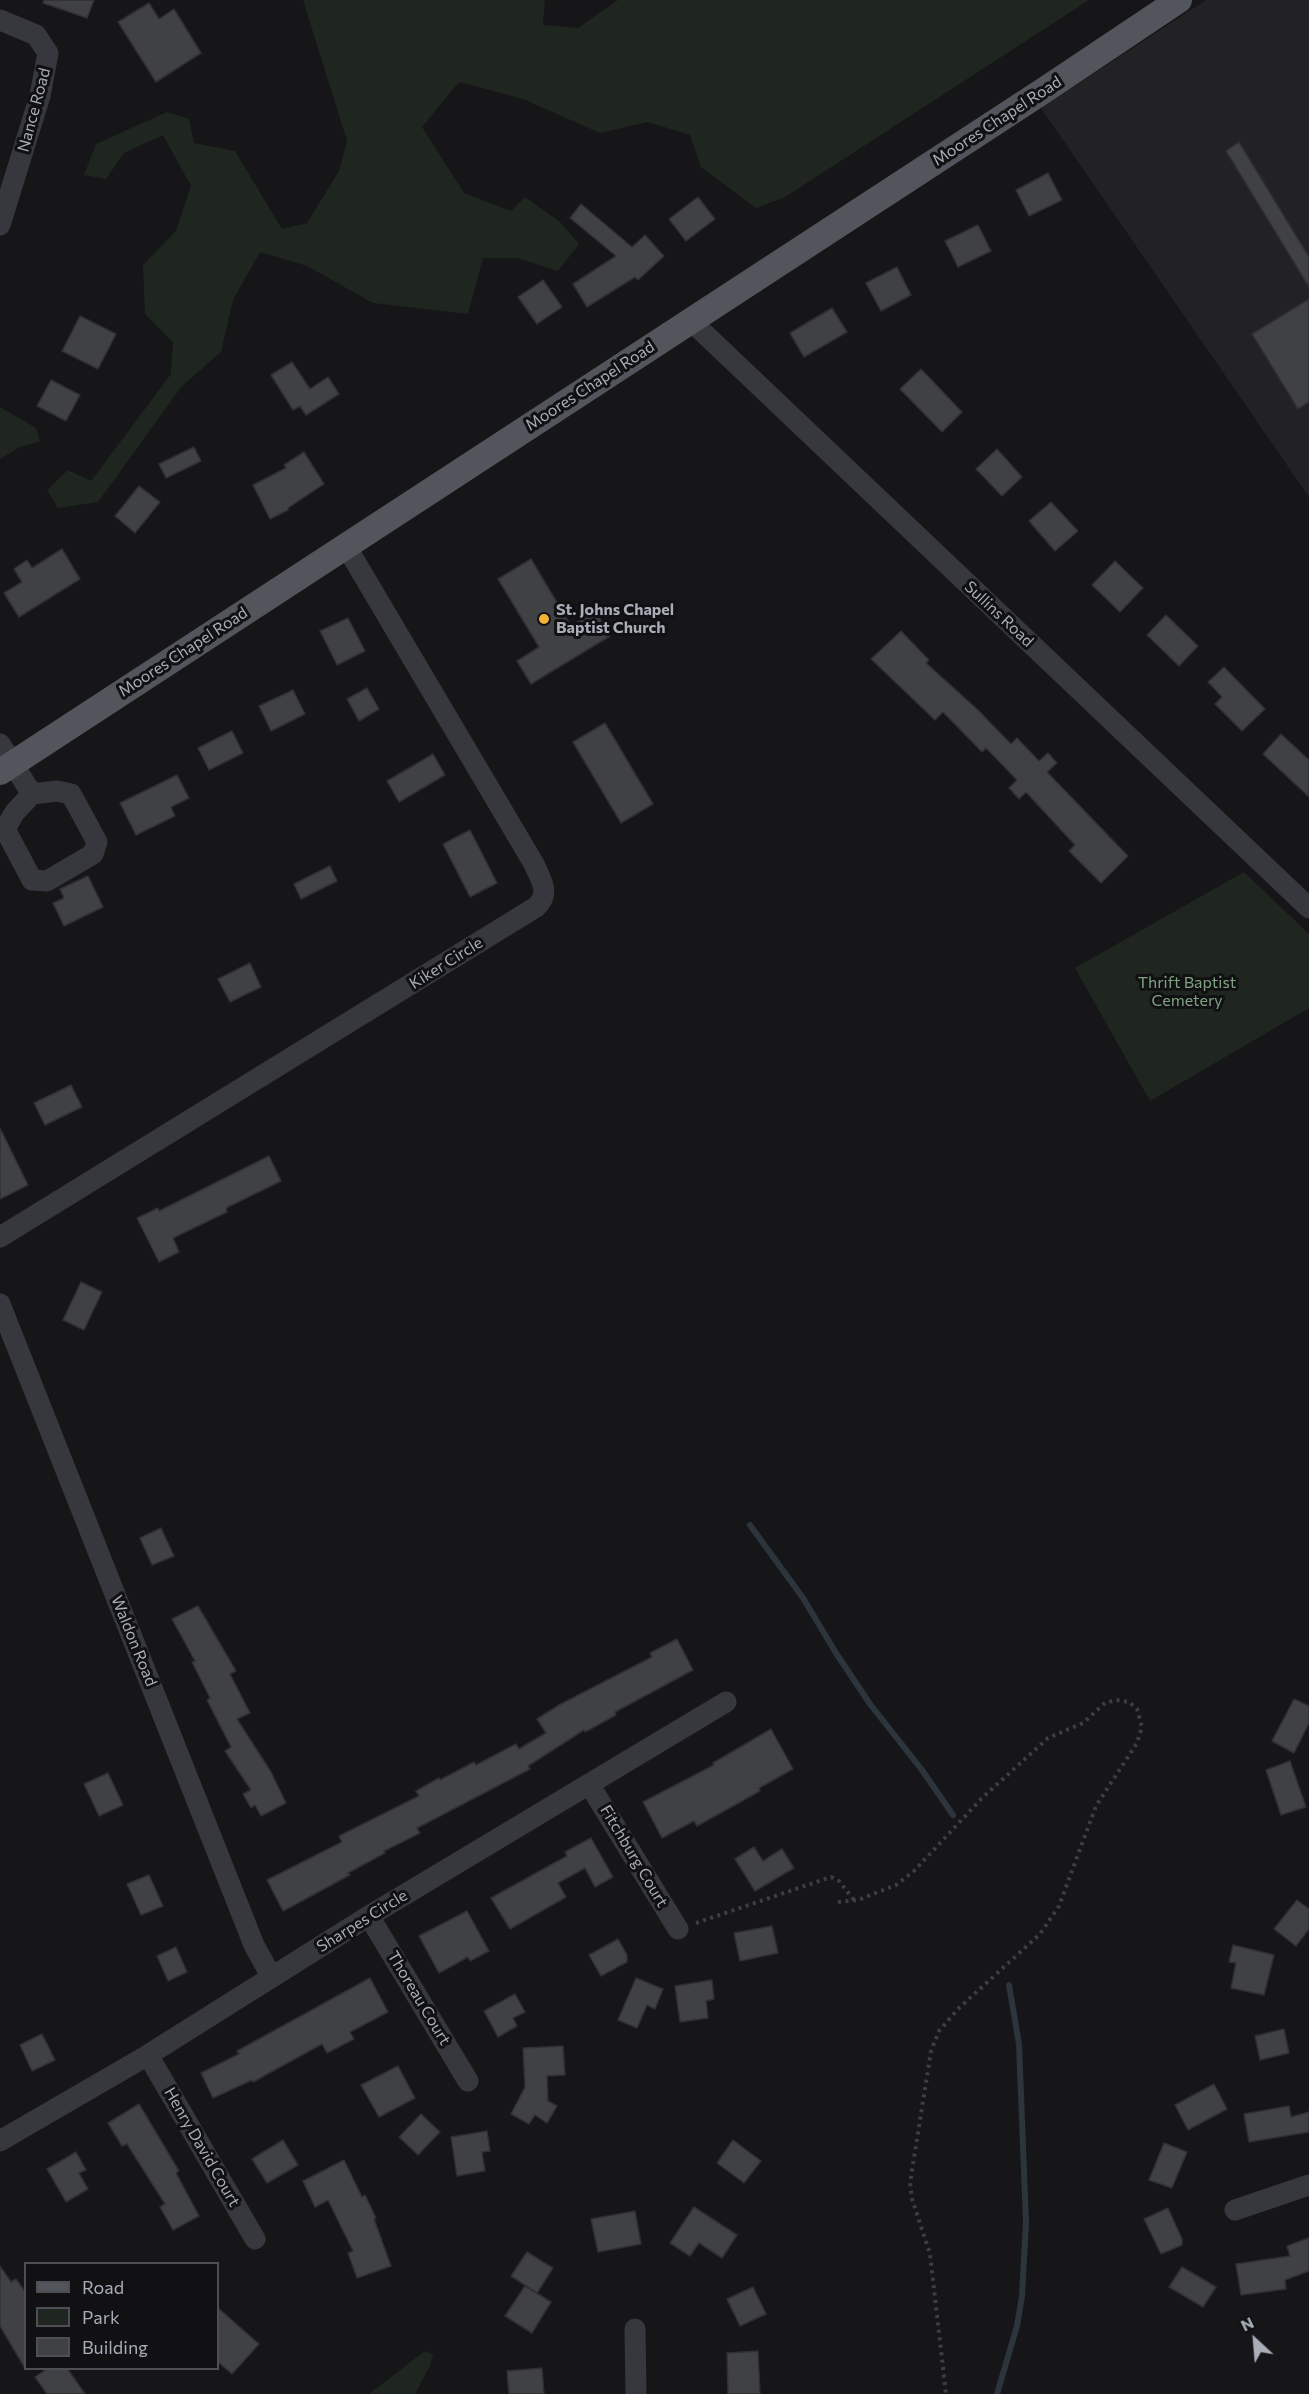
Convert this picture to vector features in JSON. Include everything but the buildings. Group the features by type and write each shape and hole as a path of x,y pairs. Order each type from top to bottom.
{"main road":[{"name":"Moores Chapel Road","path":"5,760 346,546 1179,0"}],"street":[{"name":"Nance Road","path":"0,20 36,35 48,52 40,96 0,225"},
{"name":"Sullins Road","path":"690,320 1309,908"},
{"name":"Kiker Circle","path":"0,1237 536,907 544,897 545,888 529,855 346,546"},
{"path":"5,760 32,794"},
{"path":"57,791 71,794 97,842 93,854 47,881 32,880 2,829 32,794 57,791"},
{"name":"Waldon Road","path":"0,1304 254,1945 271,1977"},
{"name":"Sharpes Circle","path":"0,2141 148,2055 369,1916 726,1702"},
{"name":"Fitchburg Court","path":"589,1784 678,1929"},
{"name":"Thoreau Court","path":"369,1916 468,2081"},
{"name":"Henry David Court","path":"148,2055 255,2239"},
{"path":"1234,2210 1309,2185"},
{"path":"635,2329 636,2394"}],"path":[{"path":"838,1902 876,1895 896,1885 914,1871 981,1799 1048,1737 1083,1723 1105,1703 1116,1700 1129,1702 1137,1709 1142,1728 1137,1743 1096,1806 1059,1906 1040,1934 959,2008 939,2031 931,2051 910,2183 912,2199 930,2254 946,2394"},
{"path":"704,1920 831,1877 839,1881 855,1900"}],"shaded area":[{"path":"1206,0 1309,0 1309,497 1041,108"}],"green space":[{"path":"303,0 545,0 543,25 578,28 618,0 1089,0 785,197 756,208 701,167 690,135 648,122 600,133 523,99 459,82 422,127 464,193 511,211 525,197 560,222 579,244 558,271 517,258 483,258 468,314 373,303 307,266 260,252 233,300 221,352 182,386 98,502 58,508 47,490 68,470 91,481 171,374 173,342 145,314 143,265 176,231 191,186 163,135 124,153 106,179 84,175 96,144 167,112 189,119 194,143 235,151 282,229 307,223 339,171 347,141"},
{"path":"0,407 36,428 40,441 18,448 0,459"},
{"name":"Thrift Baptist Cemetery","path":"1244,872 1309,934 1309,1008 1150,1101 1075,968"},
{"path":"425,2351 433,2355 430,2366 415,2394 369,2394"}],"waterway":[{"path":"750,1525 803,1598 870,1704 922,1770 953,1815"},
{"path":"997,2394 1017,2326 1022,2296 1026,2222 1019,2044 1009,1985"}],"place":[{"name":"St. Johns Chapel Baptist Church","path":"544,619"}]}
